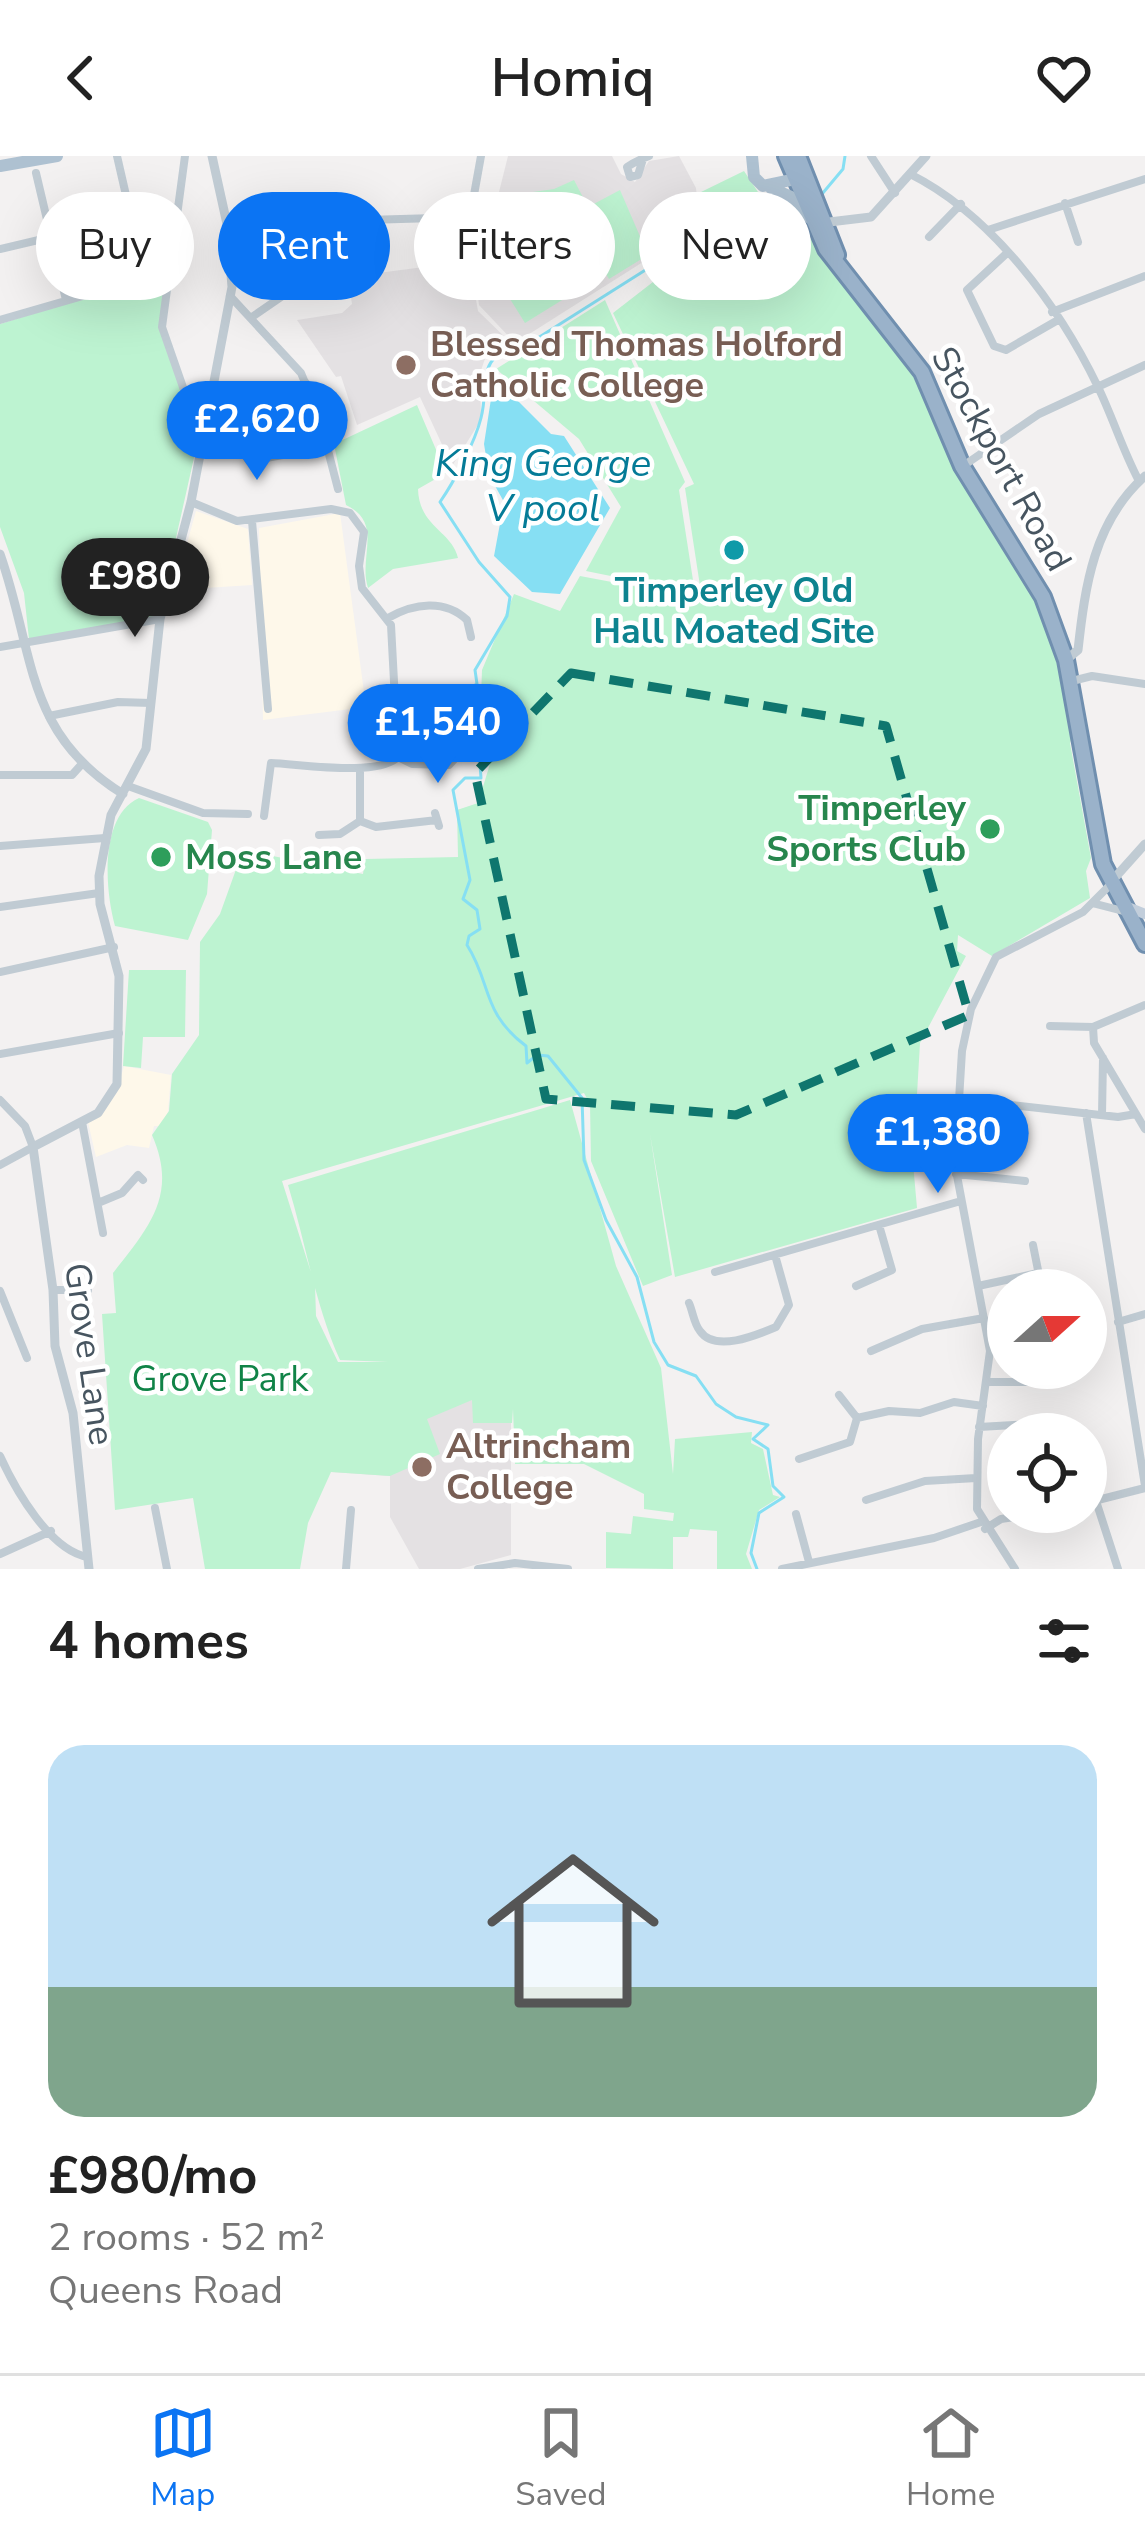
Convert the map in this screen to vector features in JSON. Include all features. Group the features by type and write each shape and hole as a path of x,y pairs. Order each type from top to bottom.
{"highway":[{"path":"786,156 801,179"},
{"path":"798,156 801,179"},
{"name":"Stockport Road","path":"801,179 816,222 841,265 922,372 962,466 1030,571 1066,659 1101,856 1145,944"}],"main road":[{"path":"0,166 57,156"},
{"path":"752,156 754,177 791,197 816,222"},
{"path":"771,188 801,179"},
{"path":"1126,910 1145,914"}],"street":[{"path":"117,156 125,192"},
{"path":"180,192 184,156"},
{"path":"212,156 220,192"},
{"path":"475,192 481,156"},
{"path":"871,156 895,193"},
{"path":"816,222 869,218 926,156"},
{"path":"36,173 40,192"},
{"path":"910,174 961,204 988,230 1055,316 1098,386 1142,478 1106,526 1085,591 1078,650 1066,659"},
{"path":"988,230 1145,179"},
{"path":"1065,203 1078,242"},
{"path":"929,237 961,204"},
{"path":"0,249 36,240"},
{"path":"1007,254 967,292 994,346 1006,350 1055,316 1145,276"},
{"path":"0,320 66,300"},
{"path":"167,300 164,335 192,412 245,422 306,383"},
{"path":"0,1166 98,1113 117,1084 114,946 99,893 105,838 146,749 160,620 190,502 229,300"},
{"path":"234,300 306,383 338,489"},
{"path":"252,316 276,300"},
{"path":"962,466 1031,418 1145,365"},
{"path":"245,422 244,454 249,460 328,447"},
{"path":"190,502 223,518 252,521 338,509 362,527 361,582 368,602 388,618 398,705 398,757"},
{"path":"252,521 268,709"},
{"path":"0,554 47,716 60,742 82,765 125,790 195,812 248,814"},
{"path":"388,618 436,604 452,608 474,624 471,638"},
{"path":"0,647 160,620"},
{"path":"1070,681 1092,676 1145,684"},
{"path":"398,705 439,700 445,693"},
{"path":"47,716 118,702 151,703"},
{"path":"398,757 412,764 449,765 464,749"},
{"path":"264,816 271,763 360,769 386,766 398,757"},
{"path":"0,776 72,776 82,765"},
{"path":"360,769 360,820"},
{"path":"360,820 376,826 437,820"},
{"path":"319,835 340,834 360,820"},
{"path":"0,845 105,838"},
{"path":"987,1334 956,1174 957,1099 968,1022 992,963 1005,950 1090,906 1145,844"},
{"path":"1101,856 1119,863 1130,859"},
{"path":"0,907 99,893"},
{"path":"1090,906 1110,904 1126,910"},
{"path":"0,972 114,946"},
{"path":"1050,1026 1093,1027 1145,1005"},
{"path":"1093,1027 1103,1057 1145,1130"},
{"path":"0,1054 119,1033"},
{"path":"1102,1115 1103,1057"},
{"path":"957,1099 1102,1115 1136,1114"},
{"path":"0,1100 25,1126 33,1148"},
{"path":"1086,1113 1145,1487 1107,1498"},
{"path":"82,1122 103,1233"},
{"name":"Grove Lane","path":"33,1148 53,1290 55,1346 74,1412 88,1563"},
{"path":"956,1174 1025,1181"},
{"path":"98,1203 122,1193 138,1175 143,1180"},
{"path":"715,1272 961,1201"},
{"path":"856,1286 892,1270 879,1225"},
{"path":"1033,1244 1037,1269"},
{"path":"689,1303 702,1334 719,1342 776,1328 789,1305 775,1255"},
{"path":"978,1286 987,1284"},
{"path":"53,1290 89,1290"},
{"path":"0,1291 28,1358"},
{"path":"1118,1322 1145,1314"},
{"path":"871,1351 917,1330 984,1318"},
{"path":"987,1382 976,1478 983,1525 1015,1569"},
{"path":"839,1395 857,1418"},
{"path":"857,1418 889,1411 920,1413 947,1403 983,1406"},
{"path":"804,1461 850,1442 857,1418"},
{"path":"980,1427 987,1427"},
{"path":"0,1456 3,1469 51,1531 88,1563"},
{"path":"866,1500 925,1481 976,1478"},
{"path":"155,1508 166,1569"},
{"path":"346,1569 351,1510"},
{"path":"796,1514 795,1532 809,1562"},
{"path":"782,1569 987,1524"},
{"path":"0,1554 51,1531"},
{"path":"1103,1533 1118,1569"},
{"path":"478,1569 515,1563 568,1569"}],"highlighted area":[{"path":"571,673 886,726 969,1015 736,1115 546,1099 475,773"}],"shaded area":[{"path":"508,156 612,156 621,174 635,182 649,161 679,156 696,192 639,192 639,264 615,280 615,192 499,192"},
{"name":"Blessed Thomas Holford Catholic College","path":"414,268 414,300 476,300 478,311 511,343 486,356 480,373 481,420 452,466 420,397 357,425 341,376 336,377 297,320 342,313 351,300 390,300 390,271"},
{"path":"478,300 583,300 515,343"},
{"path":"196,511 248,529 252,585 174,590"},
{"path":"340,513 366,707 263,720 259,528"},
{"path":"124,1066 171,1075 168,1112 162,1126 154,1126 149,1148 127,1145 96,1157 88,1122 116,1094"},
{"name":"Altrincham College","path":"338,1362 511,1367 511,1555 460,1569 419,1569 390,1517 390,1476 332,1472"}],"green space":[{"path":"744,171 758,192 701,192"},
{"path":"574,180 580,192 533,192"},
{"path":"620,190 639,234 639,261 615,275 615,193"},
{"name":"Grove Park","path":"811,239 921,383 955,468 1034,592 1056,645 1074,731 1070,743 1091,858 1086,871 1090,898 992,956 958,935 957,951 966,956 920,1043 913,1163 917,1208 675,1277 650,1134 672,1275 643,1286 591,1161 590,1104 584,1093 282,1181 311,1272 288,1185 570,1100 616,1266 661,1368 673,1474 675,1439 752,1432 751,1443 763,1449 773,1495 780,1497 759,1510 746,1554 752,1569 717,1569 717,1531 690,1529 688,1537 673,1537 673,1569 606,1568 606,1532 631,1534 633,1516 673,1521 674,1513 644,1509 644,1494 584,1464 515,1464 513,1409 512,1423 473,1423 472,1400 427,1419 440,1454 390,1476 331,1472 308,1523 300,1569 205,1569 193,1498 115,1510 102,1314 116,1313 113,1273 148,1224 161,1192 159,1156 152,1135 169,1111 172,1074 199,1035 200,942 220,914 243,850 363,874 365,859 458,857 457,810 478,803 497,741 481,697 482,670 514,594 560,611 580,576 702,599 685,488 694,484 613,313 639,293 639,300 811,300","holes":["315,1288 340,1360 388,1362 338,1362 316,1316"]},
{"path":"77,300 164,300 161,322 200,431 158,618 29,639 24,593 0,527 0,324"},
{"path":"511,300 562,300 525,323"},
{"path":"605,300 685,482 679,490 695,593 586,571 621,507 579,439 496,369"},
{"path":"417,405 446,473 418,489 420,502 458,558 393,569 368,588 367,531 357,512 346,505 334,444"},
{"name":"Moss Lane","path":"139,798 208,822 212,830 207,894 188,940 115,926 108,874 111,837 126,807"},
{"path":"129,970 186,970 185,1037 143,1037 141,1068 123,1066"}],"water":[{"name":"King George V pool","path":"500,383 551,434 564,436 610,508 560,594 532,592 494,556 504,502 489,475 484,444 493,386"}],"waterway":[{"path":"822,194 843,169 845,156"},
{"path":"639,274 490,363 474,438 440,502 479,562 510,597 507,616 475,670 477,684 464,691 459,706 466,719 486,726 488,736 479,751 481,778 465,778 453,790 470,880 463,899 477,910 480,929 469,936 467,945 501,1021 526,1046 527,1063 537,1055 548,1056 582,1098 584,1160 606,1220 637,1277 654,1342 668,1365 696,1376 716,1404 736,1417 768,1425 753,1439 768,1449 773,1486 784,1497 759,1513 751,1553 757,1569"}],"place":[{"name":"Blessed Thomas Holford Catholic College","path":"406,365"},
{"name":"Timperley Old Hall Moated Site","path":"734,550"},
{"name":"Timperley Sports Club","path":"990,829"},
{"name":"Moss Lane","path":"161,857"},
{"name":"Altrincham College","path":"422,1467"}]}
